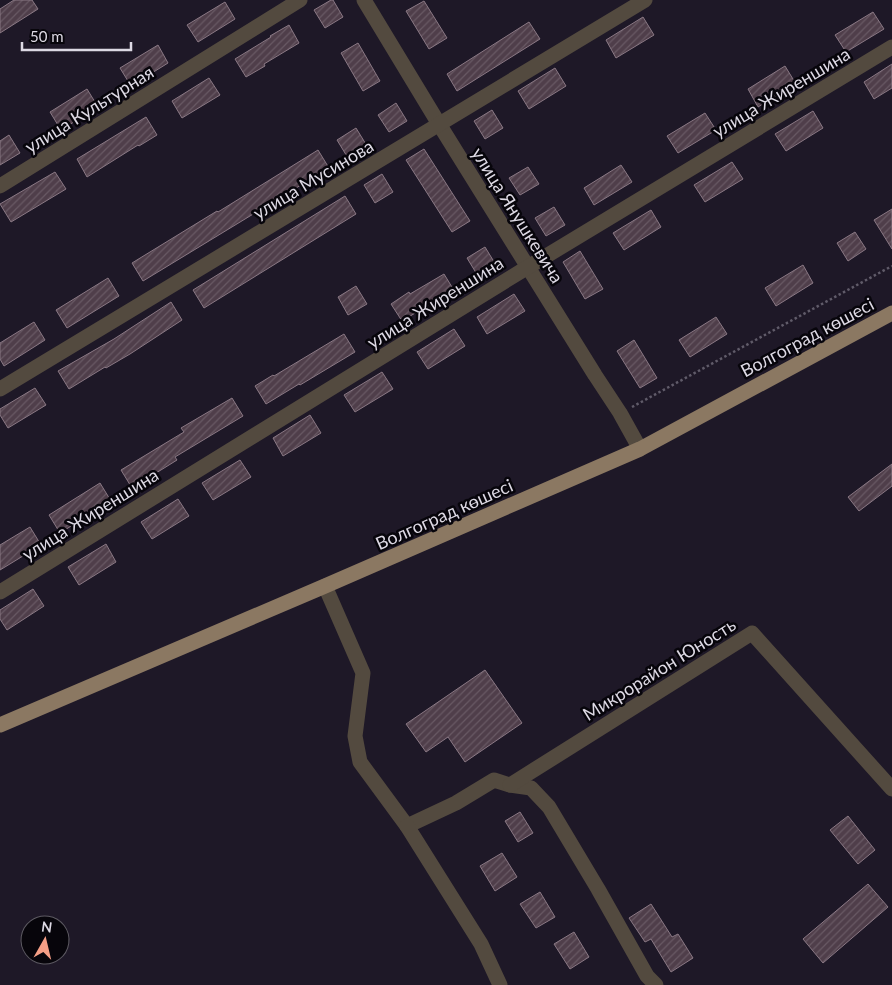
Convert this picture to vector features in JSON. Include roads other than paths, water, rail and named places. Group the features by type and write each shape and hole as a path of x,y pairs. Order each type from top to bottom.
{"main road":[{"name":"Волгоград көшесі","path":"0,725 640,449 892,313"}],"street":[{"name":"улица Культурная","path":"0,186 300,0"},
{"name":"улица Янушкевича","path":"364,0 439,124 620,413 640,449"},
{"name":"улица Мусинова","path":"0,390 645,0"},
{"name":"улица Жиреншина","path":"0,592 528,267 892,47"},
{"path":"325,586 363,673 355,736 360,762 407,826 481,944 500,985"},
{"name":"Микрорайон Юность","path":"510,785 752,633 892,789"},
{"path":"407,826 456,803 494,780 510,785 531,788 549,807 598,889 646,976 656,985"}]}
